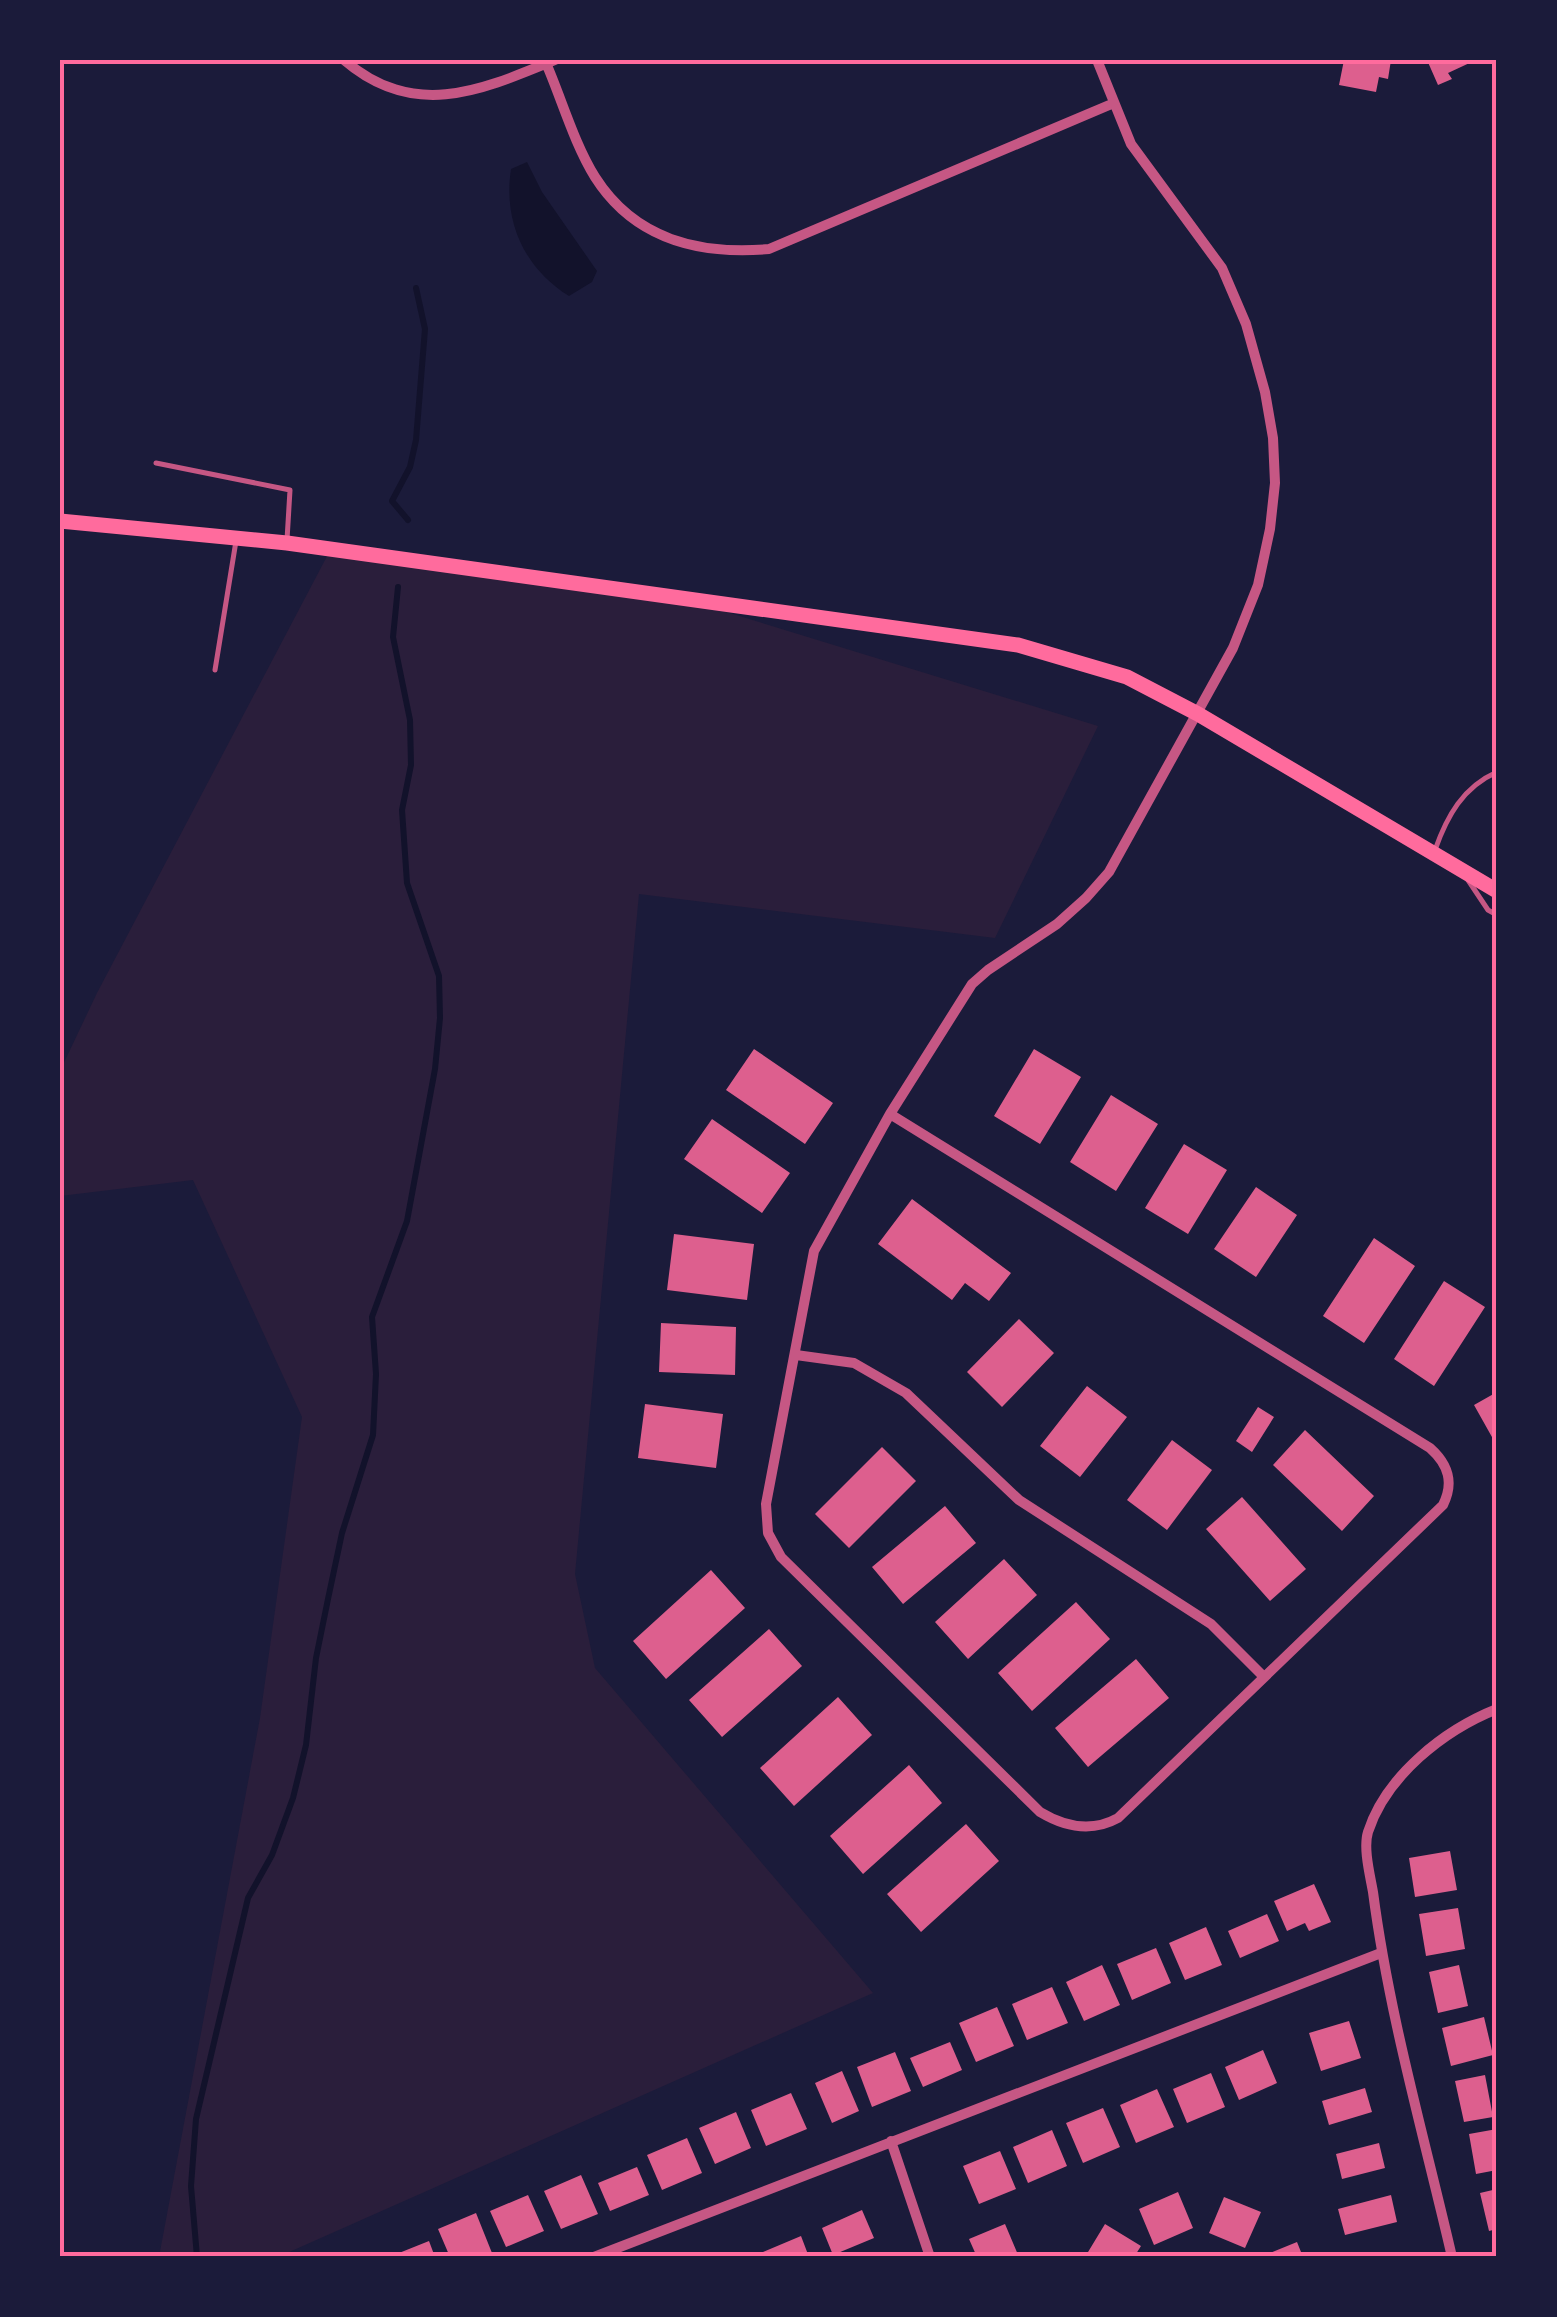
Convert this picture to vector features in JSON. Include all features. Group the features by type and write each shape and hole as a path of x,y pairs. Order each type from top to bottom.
{"main road":[{"path":"60,521 287,543 1018,645 1127,677 1198,714 1497,892"}],"street":[{"path":"344,60 373,81 407,93 445,96 495,85 550,62 592,174 612,201 666,238 730,252 769,250 1114,103"},
{"path":"890,1114 1430,1448 1446,1466 1449,1493 1442,1506 1118,1818 1090,1827 1057,1822 1040,1812 781,1557 773,1544 766,1504 814,1251 890,1114 972,984 1057,924 1108,872 1198,714 1258,586 1275,483 1273,438 1266,392 1246,324 1222,268 1131,144 1097,60"},
{"path":"796,1355 854,1364 906,1393 1019,1500 1211,1624 1264,1677"},
{"path":"1452,2257 1381,1953 1367,1834 1390,1790 1424,1752 1476,1718 1497,1710"},
{"path":"594,2257 1381,1953"},
{"path":"891,2142 930,2257"}],"lane":[{"path":"156,463 290,490 287,543"},
{"path":"215,670 237,538"},
{"path":"1434,853 1446,818 1476,781 1497,772"},
{"path":"1461,869 1488,910 1497,915"}],"shaded area":[{"path":"527,162 542,192 597,271 592,282 569,296 540,272 514,225 510,207 511,169"},
{"path":"334,543 697,603 1098,726 995,938 639,894 575,1574 595,1668 873,1993 278,2257 159,2257 260,1718 302,1417 193,1180 60,1196 60,1071 97,993"}],"building":[{"path":"1344,60 1391,60 1388,79 1379,77 1376,92 1339,85"},
{"path":"1427,60 1476,60 1448,73 1452,79 1438,85"},
{"path":"754,1049 833,1103 805,1144 726,1090"},
{"path":"1034,1049 1081,1077 1040,1144 994,1116"},
{"path":"1111,1095 1158,1124 1116,1191 1070,1162"},
{"path":"712,1119 790,1173 762,1213 684,1159"},
{"path":"1184,1144 1227,1170 1188,1234 1145,1208"},
{"path":"1256,1187 1297,1215 1256,1277 1214,1249"},
{"path":"912,1199 1011,1273 989,1301 965,1283 952,1300 878,1244"},
{"path":"674,1234 754,1244 747,1300 667,1290"},
{"path":"1374,1238 1415,1266 1364,1343 1323,1316"},
{"path":"1444,1281 1485,1307 1434,1386 1394,1359"},
{"path":"1019,1319 1054,1353 1002,1407 967,1372"},
{"path":"661,1323 736,1327 735,1375 659,1372"},
{"path":"1087,1386 1127,1417 1080,1477 1040,1446"},
{"path":"1497,1392 1497,1446 1474,1405"},
{"path":"645,1404 723,1414 716,1468 638,1458"},
{"path":"1258,1407 1274,1417 1252,1452 1236,1441"},
{"path":"1305,1430 1374,1496 1342,1531 1273,1465"},
{"path":"1172,1440 1212,1470 1167,1530 1127,1500"},
{"path":"882,1447 916,1481 849,1548 815,1514"},
{"path":"1242,1497 1306,1569 1270,1601 1206,1529"},
{"path":"945,1506 976,1543 903,1604 872,1567"},
{"path":"1004,1559 1037,1595 968,1659 935,1622"},
{"path":"711,1570 745,1608 666,1679 633,1641"},
{"path":"1076,1602 1110,1639 1032,1711 998,1673"},
{"path":"769,1629 802,1666 722,1737 689,1700"},
{"path":"1136,1659 1169,1698 1088,1767 1055,1728"},
{"path":"838,1697 872,1735 794,1806 760,1768"},
{"path":"909,1765 942,1803 863,1874 830,1836"},
{"path":"966,1824 999,1861 921,1932 887,1894"},
{"path":"1450,1851 1457,1890 1415,1897 1409,1858"},
{"path":"1314,1884 1331,1922 1309,1931 1305,1923 1287,1931 1274,1901"},
{"path":"1458,1908 1465,1949 1426,1956 1419,1914"},
{"path":"1267,1914 1279,1941 1240,1958 1228,1931"},
{"path":"1206,1927 1222,1965 1185,1980 1169,1943"},
{"path":"1156,1948 1171,1983 1132,2000 1117,1964"},
{"path":"1102,1965 1120,2005 1084,2021 1066,1982"},
{"path":"1459,1965 1468,2006 1438,2013 1429,1972"},
{"path":"1052,1987 1068,2023 1027,2040 1012,2004"},
{"path":"997,2007 1014,2046 976,2062 959,2023"},
{"path":"1484,2017 1493,2055 1451,2066 1442,2028"},
{"path":"1349,2021 1361,2058 1321,2071 1309,2033"},
{"path":"950,2042 962,2070 923,2087 910,2058"},
{"path":"1263,2050 1277,2083 1239,2100 1225,2067"},
{"path":"895,2052 911,2091 872,2107 857,2067"},
{"path":"842,2071 859,2111 832,2123 815,2083"},
{"path":"1211,2073 1225,2107 1187,2123 1173,2089"},
{"path":"1485,2075 1493,2117 1464,2122 1455,2081"},
{"path":"1365,2088 1372,2112 1329,2125 1322,2101"},
{"path":"1157,2089 1174,2127 1136,2143 1120,2105"},
{"path":"791,2093 807,2129 766,2146 751,2110"},
{"path":"1103,2108 1120,2147 1083,2163 1066,2123"},
{"path":"736,2112 751,2148 715,2164 699,2128"},
{"path":"1497,2129 1497,2170 1476,2174 1469,2134"},
{"path":"1052,2130 1067,2166 1028,2183 1013,2147"},
{"path":"687,2138 702,2173 662,2190 647,2155"},
{"path":"1379,2143 1385,2168 1342,2179 1336,2154"},
{"path":"1000,2151 1016,2189 979,2204 963,2166"},
{"path":"637,2167 649,2195 610,2211 598,2183"},
{"path":"581,2175 598,2214 561,2229 544,2191"},
{"path":"1497,2189 1497,2229 1489,2231 1480,2193"},
{"path":"1178,2192 1193,2228 1154,2245 1139,2209"},
{"path":"528,2195 544,2231 506,2247 490,2211"},
{"path":"1391,2195 1397,2222 1345,2235 1338,2209"},
{"path":"1224,2197 1261,2212 1245,2248 1209,2233"},
{"path":"862,2210 874,2238 833,2255 822,2228"},
{"path":"476,2213 492,2253 482,2257 450,2257 438,2229"},
{"path":"1005,2224 1019,2257 977,2257 969,2239"},
{"path":"1105,2224 1141,2246 1134,2257 1085,2257"},
{"path":"801,2236 809,2257 765,2257 763,2252"},
{"path":"429,2241 435,2257 389,2257"},
{"path":"1297,2242 1303,2257 1260,2257"}],"waterway":[{"path":"408,520 392,501 410,467 416,440 425,329 416,288"},
{"path":"197,2257 191,2186 196,2119 248,1898 272,1855 293,1798 306,1745 316,1658 342,1533 373,1435 376,1374 372,1317 407,1221 435,1069 439,976 407,883 402,810 411,765 410,720 393,637 398,587"}]}
